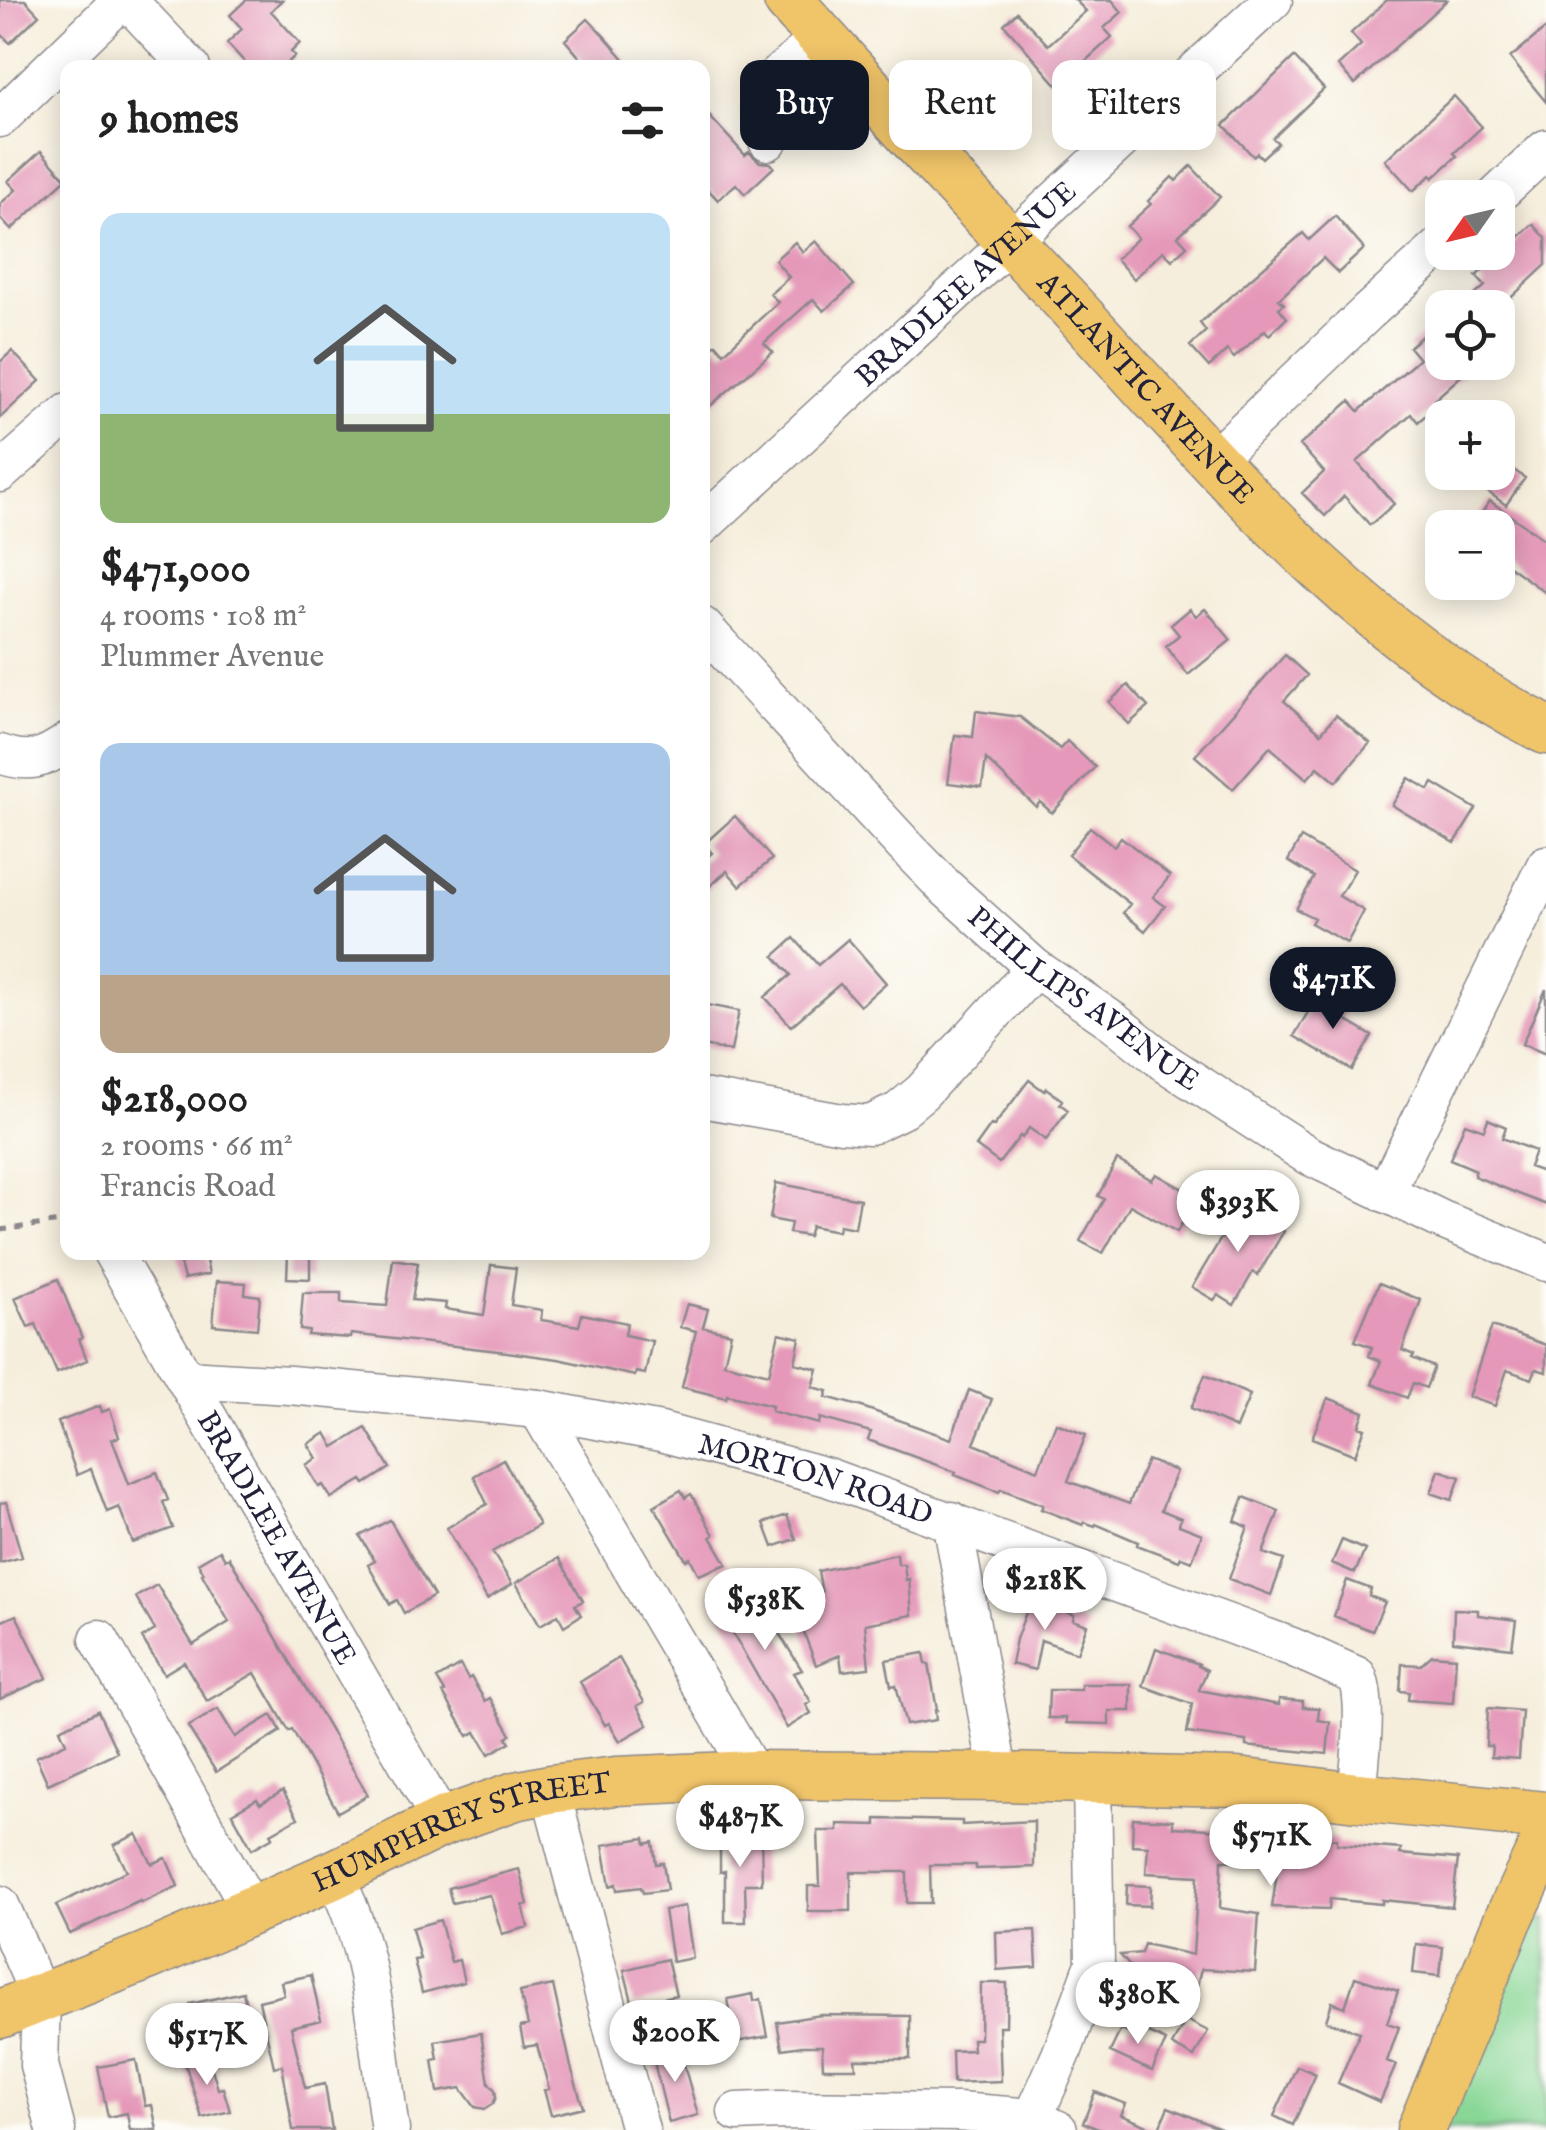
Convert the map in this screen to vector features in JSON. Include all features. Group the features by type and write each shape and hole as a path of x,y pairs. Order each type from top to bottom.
{"main road":[{"name":"ATLANTIC AVENUE","path":"788,0 1288,538 1376,617 1473,687 1546,730"},
{"name":"HUMPHREY STREET","path":"20,2006 333,1875 442,1822 515,1796 550,1789 616,1781 754,1775 1237,1782 1546,1816"},
{"path":"1420,2130 1546,1839"}],"street":[{"path":"61,60 125,0 183,60"},
{"name":"BRADLEE AVENUE","path":"710,519 1274,0"},
{"path":"795,60 822,37"},
{"path":"0,118 60,61"},
{"path":"1513,180 1546,148"},
{"path":"1212,460 1425,260"},
{"path":"0,473 60,420"},
{"name":"PHILLIPS AVENUE","path":"710,635 894,835 1035,968 1167,1064 1306,1154 1442,1220 1546,1262"},
{"path":"0,754 22,762 60,748"},
{"path":"1384,1193 1546,865"},
{"path":"710,1099 870,1124 899,1111 922,1092 1035,968"},
{"name":"BRADLEE AVENUE","path":"117,1260 442,1822"},
{"name":"MORTON ROAD","path":"186,1379 538,1409 661,1432 827,1477 952,1521 1292,1647 1357,1676 1362,1686 1362,1712 1356,1797"},
{"path":"538,1409 754,1775"},
{"path":"952,1521 999,1777"},
{"path":"99,1640 252,1910"},
{"path":"737,2112 908,2112 1046,2124 1061,2055 1095,1964 1092,1779"},
{"path":"550,1789 640,2130"},
{"path":"333,1875 353,1915 364,1963 390,2130"},
{"path":"0,1905 20,2006 56,2130"}],"path":[{"path":"0,1230 60,1222"}],"green space":[{"path":"1546,1919 1546,2130 1435,2130 1529,1921"}],"building":[{"path":"0,0 25,0 39,15 10,43 0,33"},
{"path":"246,0 282,0 271,11 300,43 291,52 295,56 291,60 243,60 227,43 242,29 230,15"},
{"path":"1075,0 1112,0 1122,12 1104,28 1112,37 1087,60 1052,60 1052,79 1004,24 1017,12 1048,45 1086,11"},
{"path":"1387,0 1447,0 1355,84 1338,66 1361,45 1351,33"},
{"path":"588,19 625,60 582,60 565,40"},
{"path":"1546,28 1546,102 1510,58"},
{"path":"1294,57 1324,89 1273,138 1278,143 1262,158 1257,153 1253,156 1224,125"},
{"path":"1454,96 1482,127 1454,153 1457,156 1413,191 1385,160"},
{"path":"710,117 745,155 749,152 774,167 745,194 736,184 718,200 710,192"},
{"path":"41,151 60,172 60,185 11,230 0,218 0,204 16,190 8,181"},
{"path":"1191,166 1220,197 1178,236 1187,246 1172,260 1163,251 1134,279 1116,259 1138,238 1127,226 1172,177 1176,181"},
{"path":"1335,216 1364,249 1338,273 1323,258 1279,299 1284,304 1279,308 1287,318 1269,335 1265,330 1234,358 1227,350 1209,367 1190,346 1206,331 1200,323 1303,233 1309,240"},
{"path":"1533,224 1546,238 1546,265 1515,294 1515,290 1481,290 1485,286 1476,276 1483,270 1515,270 1515,240"},
{"path":"816,241 854,285 824,311 813,299 764,343 773,352 710,406 710,349 716,344 724,353 778,302 770,294 789,277 775,260 795,242 803,252"},
{"path":"1425,333 1425,380 1457,380 1434,400 1425,400 1425,416 1418,422 1411,414 1357,462 1394,504 1370,525 1344,496 1325,516 1302,493 1324,472 1300,445 1350,401 1359,411 1419,359 1409,347"},
{"path":"12,351 40,381 0,418 0,362"},
{"path":"1515,471 1525,478 1506,505 1485,490 1515,490"},
{"path":"1490,501 1503,510 1484,510"},
{"path":"1515,519 1546,541 1546,593 1515,570"},
{"path":"1190,609 1196,616 1205,609 1231,640 1188,675 1166,646 1179,635 1171,625"},
{"path":"1285,655 1307,675 1284,701 1321,733 1336,715 1370,743 1336,782 1318,767 1307,779 1270,747 1233,789 1195,756"},
{"path":"1128,685 1148,707 1129,724 1109,702"},
{"path":"976,711 1020,717 1060,749 1067,741 1095,767 1052,813 1040,802 1036,807 986,759 982,787 948,783 955,735 973,737"},
{"path":"1409,778 1429,790 1433,783 1476,809 1455,843 1392,805"},
{"path":"735,816 772,859 740,886 727,871 710,886 710,839"},
{"path":"1090,827 1114,846 1121,837 1170,876 1153,897 1165,906 1145,931 1123,913 1130,904 1068,855"},
{"path":"1301,838 1355,870 1339,896 1364,911 1347,943 1311,923 1314,918 1296,909 1314,877 1288,861"},
{"path":"794,938 818,965 848,939 886,983 860,1006 840,984 791,1026 765,997 791,975 774,956"},
{"path":"1546,989 1546,1054 1522,1044"},
{"path":"1321,990 1347,1005 1340,1017 1372,1036 1352,1070 1294,1036"},
{"path":"710,1006 739,1011 731,1051 710,1047"},
{"path":"1029,1080 1062,1100 1060,1104 1068,1110 1046,1140 1029,1128 999,1163 976,1146"},
{"path":"1488,1119 1506,1127 1502,1138 1535,1151 1529,1167 1546,1173 1546,1205 1474,1176 1476,1170 1450,1159 1465,1123 1484,1130"},
{"path":"1117,1160 1152,1180 1156,1174 1197,1197 1177,1232 1130,1205 1103,1253 1080,1241 1104,1199 1098,1196"},
{"path":"776,1183 860,1199 855,1228 839,1225 838,1231 811,1226 808,1236 789,1233 791,1223 770,1219"},
{"path":"1243,1206 1284,1231 1258,1275 1253,1272 1234,1305 1218,1295 1214,1300 1192,1287 1229,1225 1224,1209"},
{"path":"179,1260 206,1260 209,1274 184,1279"},
{"path":"288,1260 310,1260 310,1279 287,1278"},
{"path":"393,1260 418,1263 412,1300 446,1303 445,1309 484,1315 491,1265 516,1268 511,1305 542,1310 541,1320 579,1326 582,1314 627,1323 625,1335 652,1341 645,1374 636,1372 635,1376 558,1359 351,1334 350,1338 308,1335 309,1331 300,1330 303,1293 341,1293 341,1303 387,1306"},
{"path":"58,1279 87,1360 57,1373 36,1324 28,1327 15,1298"},
{"path":"217,1281 246,1283 245,1294 260,1296 257,1329 213,1325"},
{"path":"1379,1283 1421,1300 1402,1350 1434,1367 1426,1388 1413,1383 1407,1398 1372,1384 1381,1361 1369,1356 1372,1347 1355,1341"},
{"path":"687,1304 708,1309 703,1327 731,1333 724,1363 769,1374 779,1333 800,1338 795,1363 818,1369 813,1387 828,1391 826,1397 951,1439 969,1390 992,1399 974,1444 1038,1470 1056,1423 1086,1435 1068,1481 1129,1504 1147,1460 1176,1471 1161,1510 1181,1518 1179,1525 1202,1534 1192,1561 1181,1557 1179,1561 1096,1524 1083,1525 1041,1509 1043,1505 955,1475 956,1472 868,1440 871,1432 820,1418 819,1424 771,1411 772,1406 682,1387 696,1331 680,1327"},
{"path":"1492,1326 1546,1345 1546,1372 1536,1369 1532,1379 1507,1370 1495,1406 1468,1397"},
{"path":"1205,1375 1250,1395 1236,1428 1191,1408"},
{"path":"1328,1398 1364,1412 1359,1426 1365,1428 1355,1455 1312,1438"},
{"path":"100,1406 102,1412 110,1409 119,1437 112,1439 129,1484 157,1472 173,1528 133,1543 119,1507 107,1512 91,1469 77,1475 58,1422"},
{"path":"366,1428 390,1468 331,1498 306,1465 317,1458 308,1444 326,1433 334,1447"},
{"path":"503,1459 539,1525 492,1552 512,1584 487,1599 447,1528 487,1504 474,1476"},
{"path":"1439,1470 1460,1477 1452,1500 1431,1493"},
{"path":"681,1490 685,1498 691,1494 727,1564 699,1575 690,1558 686,1560 654,1506"},
{"path":"1244,1497 1279,1511 1263,1553 1284,1560 1271,1595 1229,1579 1248,1527 1235,1521"},
{"path":"6,1502 22,1557 0,1563 0,1503"},
{"path":"787,1515 796,1539 773,1547 764,1523"},
{"path":"390,1520 434,1596 404,1613 397,1600 390,1604 368,1565 375,1561 360,1536"},
{"path":"1342,1540 1365,1550 1355,1573 1332,1563"},
{"path":"220,1550 225,1559 229,1557 368,1795 338,1812 292,1729 289,1731 255,1673 207,1701 184,1662 164,1674 142,1638 155,1630 136,1597 157,1585 193,1645 229,1622 198,1563"},
{"path":"897,1554 898,1564 904,1564 906,1580 909,1579 912,1615 865,1624 869,1668 842,1671 840,1655 816,1665 795,1609 822,1593 818,1571"},
{"path":"559,1558 583,1601 575,1605 581,1615 564,1626 558,1615 540,1625 516,1583"},
{"path":"1347,1580 1371,1589 1369,1596 1385,1602 1372,1631 1334,1616"},
{"path":"745,1586 767,1625 772,1622 802,1670 794,1673 811,1702 806,1705 811,1713 787,1728 710,1593"},
{"path":"1031,1599 1074,1615 1073,1620 1087,1625 1077,1653 1041,1640 1035,1670 1011,1664"},
{"path":"1454,1609 1478,1610 1478,1615 1516,1620 1512,1648 1453,1641"},
{"path":"16,1615 47,1678 0,1699 0,1622"},
{"path":"1156,1648 1207,1670 1199,1690 1279,1705 1279,1699 1303,1701 1303,1707 1319,1708 1318,1720 1330,1722 1327,1754 1246,1746 1246,1741 1187,1733 1192,1704 1143,1686"},
{"path":"924,1653 936,1720 906,1725 886,1660"},
{"path":"1432,1655 1456,1657 1453,1703 1408,1700 1409,1692 1400,1691 1402,1664 1421,1665"},
{"path":"619,1658 644,1702 637,1706 648,1725 620,1741 609,1723 605,1725 580,1682"},
{"path":"460,1665 485,1701 490,1698 511,1735 507,1738 510,1742 489,1754 476,1732 468,1736 437,1679"},
{"path":"1081,1684 1131,1684 1131,1711 1109,1711 1109,1724 1066,1723 1066,1718 1048,1718 1049,1690 1081,1690"},
{"path":"1488,1708 1522,1711 1519,1759 1491,1757 1492,1746 1486,1746"},
{"path":"218,1709 235,1737 272,1715 281,1731 216,1772 188,1727"},
{"path":"98,1711 117,1752 48,1784 36,1757 66,1743 60,1729"},
{"path":"283,1791 298,1818 252,1849 232,1813"},
{"path":"1133,1818 1173,1820 1173,1827 1243,1831 1243,1825 1273,1828 1272,1837 1337,1839 1337,1844 1458,1859 1452,1907 1330,1899 1329,1909 1272,1907 1278,1866 1222,1860 1220,1908 1259,1914 1255,1972 1201,1969 1195,1994 1135,1980 1137,1974 1120,1955 1141,1953 1144,1944 1193,1955 1198,1876 1146,1873 1148,1846 1132,1845"},
{"path":"876,1819 962,1821 962,1825 1034,1821 1034,1867 976,1869 976,1865 930,1865 931,1903 907,1903 907,1872 851,1872 851,1911 808,1911 808,1886 820,1886 818,1831 838,1831 838,1824 876,1825"},
{"path":"720,1832 761,1832 762,1884 745,1884 746,1922 725,1922"},
{"path":"137,1834 152,1864 166,1858 178,1886 70,1934 56,1905 127,1871 114,1845"},
{"path":"645,1838 646,1844 653,1842 656,1864 663,1863 667,1890 643,1893 641,1887 617,1890 616,1884 610,1886 603,1845"},
{"path":"519,1869 528,1904 523,1905 528,1927 502,1934 490,1895 452,1903 448,1888"},
{"path":"1127,1885 1151,1886 1150,1906 1126,1905"},
{"path":"685,1906 693,1958 672,1962 664,1910"},
{"path":"440,1920 451,1962 459,1960 464,1982 422,1993 414,1960 420,1959 412,1928"},
{"path":"1035,1930 1037,1967 997,1970 996,1932"},
{"path":"1416,1944 1443,1947 1440,1976 1413,1973"},
{"path":"667,1959 676,1995 633,2005 624,1970"},
{"path":"311,1975 321,2020 291,2027 305,2088 325,2084 332,2130 293,2130 282,2065 274,2067 259,2001 284,1995 281,1982"},
{"path":"1355,1977 1398,1991 1387,2023 1399,2027 1387,2061 1396,2065 1380,2102 1338,2083 1360,2032 1326,2021 1332,2002 1345,2007"},
{"path":"981,1983 1007,1983 1006,2026 999,2026 1001,2081 953,2083 952,2051 973,2050 972,2039 980,2039"},
{"path":"553,1985 583,2107 551,2115 544,2090 549,2089 537,2045 524,2047 520,2027 528,2025 520,1992"},
{"path":"243,1992 250,2022 197,2034 190,2004"},
{"path":"753,1994 754,2001 761,1999 768,2036 736,2042 728,1999"},
{"path":"821,2015 910,2016 910,2059 855,2059 856,2068 823,2068 822,2046 782,2049 777,2022"},
{"path":"1186,2020 1208,2031 1194,2057 1172,2045"},
{"path":"1130,2024 1166,2041 1152,2071 1110,2052 1121,2029 1126,2032"},
{"path":"481,2033 489,2083 496,2097 485,2109 475,2107 461,2088 438,2092 433,2060 438,2059 435,2041"},
{"path":"679,2047 698,2115 669,2123 652,2054"},
{"path":"208,2056 230,2111 202,2118 185,2063"},
{"path":"136,2060 145,2106 152,2105 157,2130 130,2130 127,2113 108,2117 98,2067"},
{"path":"1297,2066 1316,2074 1293,2125 1274,2116"},
{"path":"1095,2092 1126,2104 1121,2115 1157,2130 1101,2130 1083,2123"},
{"path":"1168,2107 1223,2130 1158,2130"}]}
